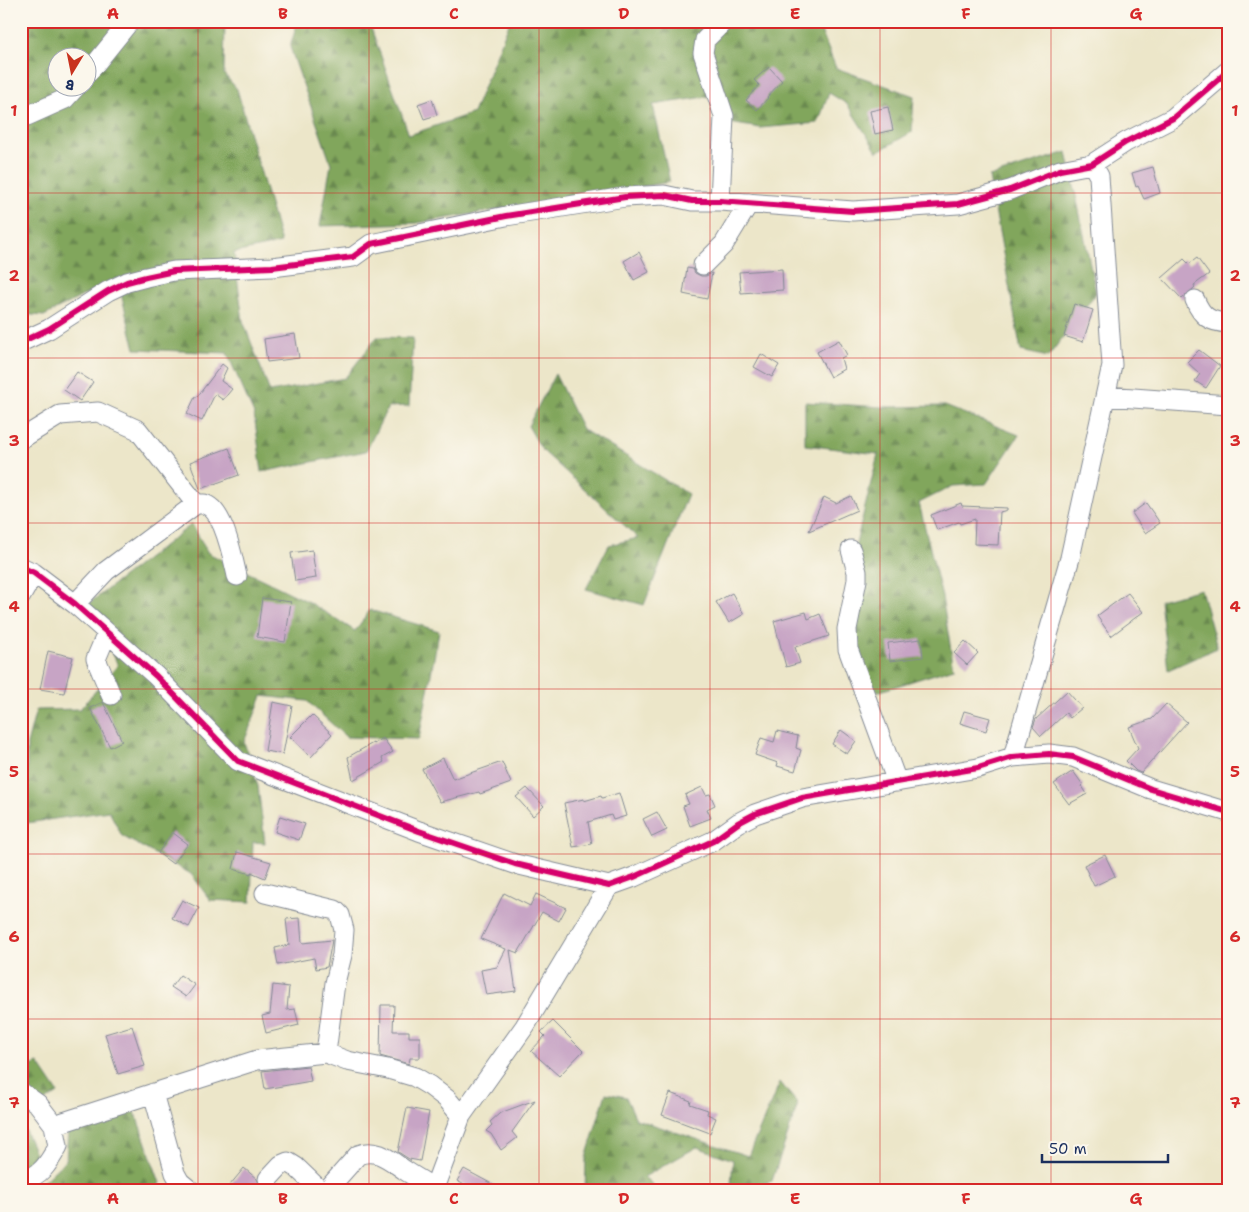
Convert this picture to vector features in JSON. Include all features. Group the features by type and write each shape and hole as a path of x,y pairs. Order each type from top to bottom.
{"street":[{"path":"98,61 130,21"},
{"path":"720,201 724,116 703,53 703,46 705,40 724,21"},
{"path":"21,342 49,329 108,291 127,282 146,277 174,272 272,267 353,257 371,244 506,216 625,197 664,196 692,201 720,201 853,210 958,204 1010,190 1060,170 1092,164 1126,142 1173,118 1228,71"},
{"path":"21,116 27,116 66,98"},
{"path":"1013,756 1070,558 1112,366 1099,176 1092,164"},
{"path":"703,265 724,244 749,203"},
{"path":"1195,300 1199,311 1208,319 1228,323"},
{"path":"1106,396 1228,405"},
{"path":"21,440 60,415 98,412 138,430 196,504"},
{"path":"75,604 106,571 196,504 204,504 216,514 228,539 237,576"},
{"path":"851,550 858,580 847,629 848,649 897,782"},
{"path":"21,596 28,570 75,604 156,676 238,761 419,831 515,864 609,886 634,877 712,841 755,814 802,798 978,768 1013,756 1049,754 1073,757 1151,789 1228,812"},
{"path":"108,633 96,659 110,695"},
{"path":"326,1191 358,1155 366,1152 388,1157 433,1189 461,1116 525,1026 609,886"},
{"path":"265,893 335,910 340,914 344,930 342,955 336,982 326,1053"},
{"path":"54,1125 257,1060 326,1053 347,1061 415,1077 447,1099 461,1116"},
{"path":"21,1092 38,1104 54,1125 58,1146 48,1164 34,1177 21,1182"},
{"path":"153,1093 175,1173 180,1182 191,1191"},
{"path":"268,1179 281,1165 288,1162 296,1167 321,1191"}],"green space":[{"path":"21,21 225,21 224,74 237,89 281,243 234,253 243,321 270,392 345,378 377,337 413,338 409,406 388,407 366,451 262,472 254,414 227,353 135,349 117,278 44,316 21,314"},
{"path":"298,21 378,21 370,25 409,135 473,113 510,21 817,21 836,68 914,96 912,132 877,152 847,104 829,93 818,123 760,128 723,122 712,96 653,105 670,182 417,223 320,226 331,164 290,47"},
{"path":"1067,152 1096,293 1048,357 1021,351 989,177"},
{"path":"555,374 582,429 688,494 644,605 586,589 609,545 638,538 542,450 528,426"},
{"path":"805,402 882,407 945,406 1019,435 986,484 953,486 919,503 942,597 954,668 858,698 854,552 878,454 805,445"},
{"path":"192,524 208,553 307,601 355,631 370,610 439,631 419,739 346,737 307,701 262,696 244,742 258,786 265,843 253,842 251,902 210,900 191,874 122,836 109,811 27,823 27,744 36,710 80,709 118,665 88,604"},
{"path":"1201,589 1217,648 1168,670 1160,600"},
{"path":"38,1063 58,1093 21,1117 21,1070"},
{"path":"780,1082 798,1104 772,1181 743,1189 731,1184 733,1160 697,1147 644,1177 660,1191 585,1191 586,1158 606,1093 626,1097 636,1119 748,1156"},
{"path":"135,1112 160,1183 155,1191 33,1191 66,1160 68,1130"},
{"path":"21,1121 38,1160 21,1170"}],"building":[{"path":"769,67 782,81 757,110 746,100 759,85 754,80"},
{"path":"432,99 437,115 424,119 418,104"},
{"path":"888,107 893,130 875,134 870,111"},
{"path":"1153,167 1160,193 1144,199 1138,186 1136,187 1132,173"},
{"path":"639,252 649,272 634,280 624,261"},
{"path":"1197,258 1209,274 1194,285 1195,287 1182,299 1162,278 1184,259 1189,264"},
{"path":"687,268 693,269 695,273 701,276 712,273 707,299 683,294"},
{"path":"782,269 783,290 741,293 739,272"},
{"path":"1074,304 1093,310 1083,342 1064,336"},
{"path":"295,334 299,358 267,362 264,339"},
{"path":"839,340 847,355 841,358 844,369 830,377 817,352"},
{"path":"1199,350 1220,366 1206,388 1195,381 1200,374 1187,362"},
{"path":"761,354 779,365 772,377 754,367"},
{"path":"222,364 227,368 221,381 232,389 223,400 215,394 202,421 187,414 195,397 197,397"},
{"path":"77,372 93,382 80,401 64,390"},
{"path":"229,448 239,475 200,489 190,462"},
{"path":"851,496 857,510 809,531 824,497 836,503"},
{"path":"961,503 962,506 1007,508 1007,510 1000,512 998,545 974,544 975,519 960,524 959,522 937,530 931,515"},
{"path":"1146,503 1160,523 1145,533 1132,513"},
{"path":"312,550 316,578 295,581 291,553"},
{"path":"732,593 744,614 729,623 716,602"},
{"path":"1128,593 1143,612 1111,636 1097,616"},
{"path":"262,598 291,602 285,642 257,637"},
{"path":"806,612 808,619 820,614 829,636 795,647 800,663 786,667 774,621"},
{"path":"921,639 923,657 890,661 888,643"},
{"path":"965,641 978,653 967,665 954,653"},
{"path":"48,651 73,657 64,693 40,689"},
{"path":"1067,691 1082,708 1070,718 1066,713 1041,736 1033,727 1036,719"},
{"path":"103,702 122,741 110,747 90,708"},
{"path":"273,702 292,706 283,754 265,751"},
{"path":"1166,704 1187,722 1141,773 1136,771 1126,761 1138,748 1129,727 1152,719"},
{"path":"964,711 990,718 986,731 960,723"},
{"path":"312,715 332,734 311,757 290,737"},
{"path":"841,730 856,741 847,754 832,744"},
{"path":"777,731 798,736 796,748 801,750 795,771 777,766 778,763 755,755 761,738 774,742"},
{"path":"383,738 393,752 382,758 384,762 353,780 348,757"},
{"path":"443,758 453,779 502,762 511,783 480,794 479,792 440,802 422,769"},
{"path":"1073,771 1087,794 1069,804 1054,784"},
{"path":"702,787 706,795 710,794 715,805 707,809 711,818 690,826 683,806 689,804 685,795"},
{"path":"527,788 544,806 533,816 516,797"},
{"path":"619,793 626,816 613,820 611,815 588,822 592,844 573,847 564,803 584,799 584,801 601,796 602,798"},
{"path":"657,812 667,830 652,837 643,819"},
{"path":"280,816 305,824 299,840 275,832"},
{"path":"172,832 188,844 173,864 158,853"},
{"path":"237,852 271,862 265,878 251,872 251,874 233,869"},
{"path":"1105,855 1115,876 1094,886 1084,865"},
{"path":"504,893 530,906 536,894 566,908 559,921 542,912 518,953 510,950 516,991 486,995 481,970 497,967 506,949 481,939"},
{"path":"182,900 199,908 189,927 172,918"},
{"path":"300,918 302,943 332,940 327,967 316,969 314,958 278,965 275,948 289,945 286,919"},
{"path":"180,975 195,985 186,997 171,987"},
{"path":"273,985 289,987 287,1010 295,1009 299,1025 266,1033 262,1016 270,1014"},
{"path":"381,1005 394,1005 393,1031 409,1031 409,1037 420,1037 420,1058 410,1058 409,1064 380,1056"},
{"path":"553,1021 583,1051 559,1076 531,1051 545,1036 541,1032"},
{"path":"132,1026 145,1066 118,1074 105,1034"},
{"path":"308,1066 311,1081 265,1089 262,1071"},
{"path":"670,1093 691,1101 690,1104 708,1110 707,1114 716,1118 710,1133 662,1115"},
{"path":"535,1100 512,1132 517,1138 501,1150 491,1134 486,1131 492,1125 490,1122 500,1113"},
{"path":"407,1108 429,1112 420,1161 409,1159 398,1152"},
{"path":"244,1168 257,1179 261,1188 272,1191 225,1191"},
{"path":"464,1169 505,1191 476,1191 457,1181"}],"cycle path":[{"path":"21,342 49,329 108,291 127,282 146,277 174,271 272,267 353,257 371,244 506,216 625,197 664,195 692,201 720,201 853,211 958,204 1010,190 1060,170 1092,164 1126,142 1173,118 1228,71"},
{"path":"21,567 34,573 75,604 156,676 238,761 419,831 515,864 609,886 634,877 713,841 738,823 755,814 802,798 978,768 1013,757 1049,754 1073,757 1151,789 1228,812"}]}
